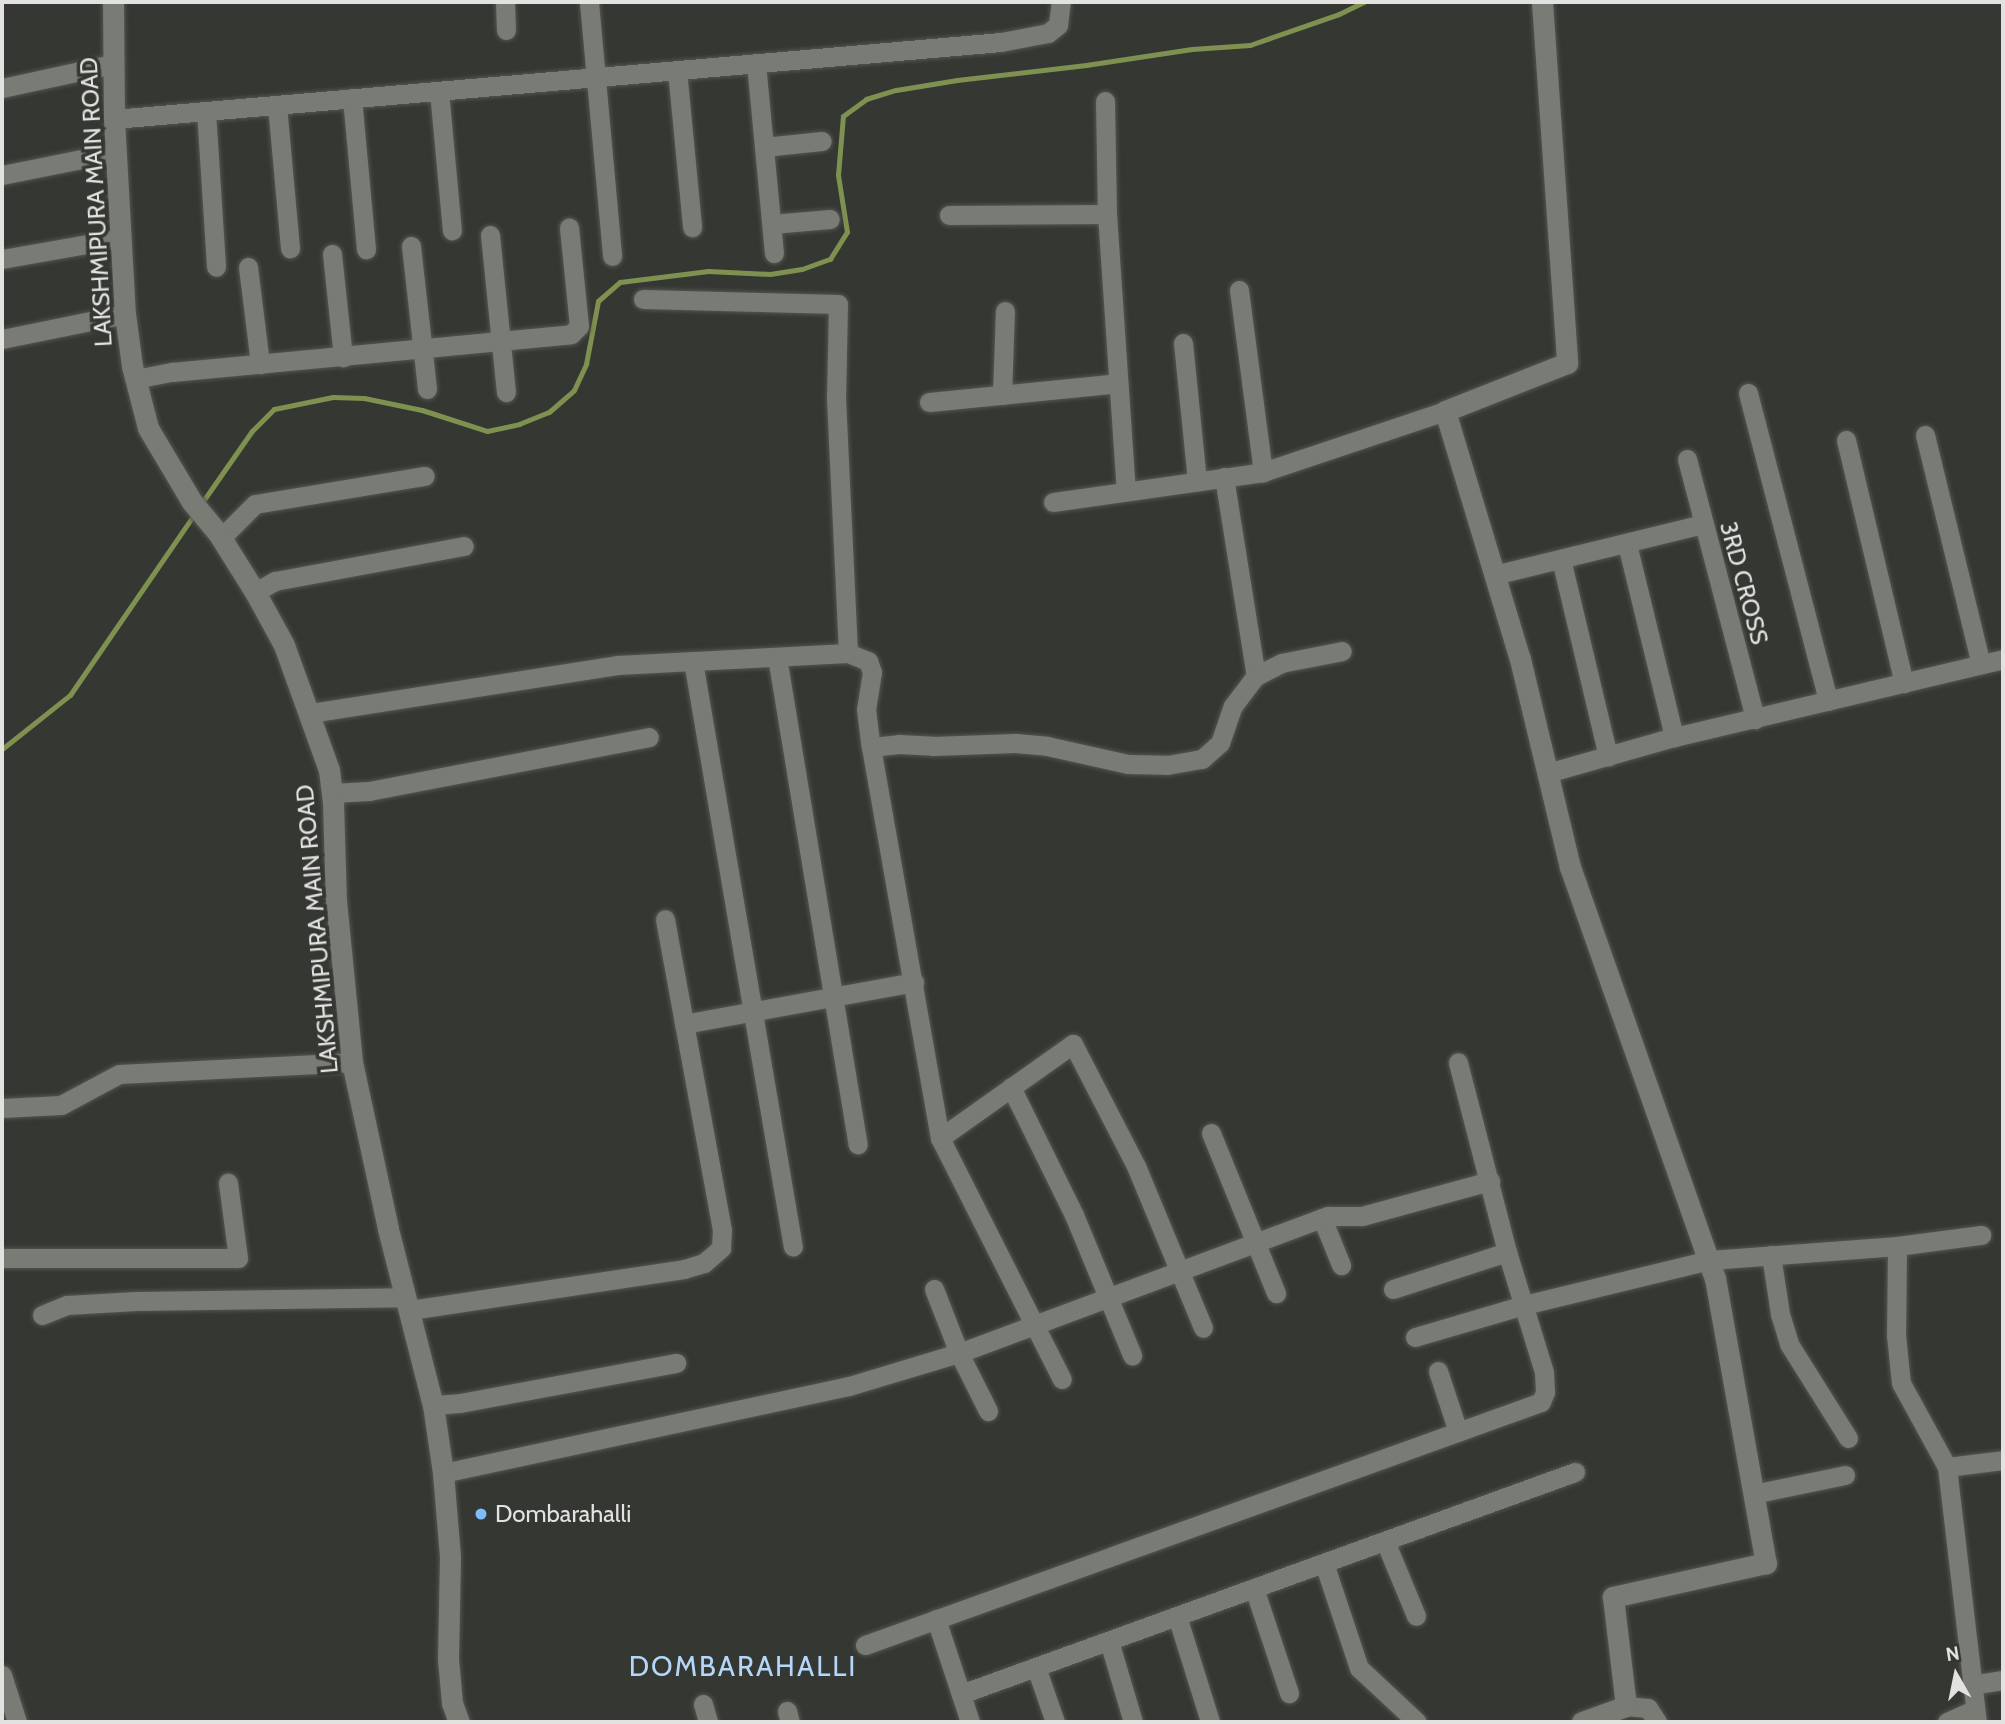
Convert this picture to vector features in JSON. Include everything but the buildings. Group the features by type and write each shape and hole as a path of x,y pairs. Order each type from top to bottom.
{"street":[{"name":"LAKSHMIPURA MAIN ROAD","path":"113,2 114,119 125,314 135,379 148,428 170,468 219,535 255,592 285,645 329,770 336,901 352,1062 433,1405 443,1473 450,1557 448,1659 452,1703 459,1722"},
{"path":"505,2 506,30"},
{"path":"589,2 612,256"},
{"path":"114,119 1001,42 1048,33 1058,25 1061,2"},
{"path":"1053,502 1263,472 1445,411 1567,363 1542,2"},
{"path":"756,63 774,253"},
{"path":"2,88 113,64"},
{"path":"677,70 692,227"},
{"path":"439,91 452,230"},
{"path":"352,98 366,249"},
{"path":"1105,102 1107,214 1126,491"},
{"path":"276,105 290,248"},
{"path":"206,111 216,267"},
{"path":"764,147 822,141"},
{"path":"2,175 116,152"},
{"path":"949,215 1107,214"},
{"path":"772,224 830,219"},
{"path":"135,379 571,334 579,327 569,228"},
{"path":"490,236 506,392"},
{"path":"2,259 121,238"},
{"path":"411,246 427,389"},
{"path":"332,254 343,356"},
{"path":"248,267 260,364"},
{"path":"1239,290 1263,472"},
{"path":"643,299 838,304 836,398 848,653"},
{"path":"1002,395 1006,311"},
{"path":"2,339 125,314"},
{"path":"1183,343 1197,481"},
{"path":"929,402 1118,383"},
{"path":"1748,393 1828,701"},
{"path":"1445,411 1520,659 1570,867 1710,1260 1766,1563 1613,1597 1626,1706"},
{"path":"1925,435 1981,664"},
{"path":"1846,440 1904,683"},
{"name":"3RD CROSS","path":"1688,459 1755,719"},
{"path":"219,535 255,504 425,476"},
{"path":"1224,477 1256,676"},
{"path":"1494,575 1703,524"},
{"path":"1627,544 1674,737"},
{"path":"255,592 275,581 464,546"},
{"path":"1561,559 1608,756"},
{"path":"871,747 898,744 933,746 1015,743 1047,746 1129,764 1167,765 1190,761 1202,758 1220,743 1233,706 1256,676 1281,663 1342,651"},
{"path":"311,713 617,665 848,653 868,661 872,672 866,709 871,747 940,1138 1062,1379"},
{"path":"777,657 831,997 858,1144"},
{"path":"1547,773 1674,737 2003,659"},
{"path":"693,661 793,1247"},
{"path":"332,793 369,792 649,737"},
{"path":"42,1314 67,1305 136,1300 408,1304 684,1269 704,1263 721,1248 722,1230 665,919"},
{"path":"684,1024 914,982"},
{"path":"940,1138 1073,1044 1136,1166 1182,1270 1203,1328"},
{"path":"2,1108 61,1105 119,1074 352,1062"},
{"path":"865,1645 1541,1402 1545,1392 1544,1372 1507,1252 1458,1062"},
{"path":"1011,1087 1074,1214 1132,1355"},
{"path":"1211,1133 1276,1293"},
{"path":"443,1473 849,1386 958,1353 1322,1218 1344,1214 1362,1216 1490,1181"},
{"path":"2,1258 238,1258 228,1183"},
{"path":"1322,1218 1341,1265"},
{"path":"1415,1337 1524,1305 1710,1260 1897,1245 1981,1235"},
{"path":"1897,1245 1896,1335 1901,1383 1947,1467 1976,1716 1947,1722"},
{"path":"1393,1289 1507,1252"},
{"path":"1771,1255 1780,1314 1789,1344 1848,1438"},
{"path":"934,1289 958,1353 988,1411"},
{"path":"433,1405 460,1404 676,1363"},
{"path":"1438,1371 1458,1432"},
{"path":"1947,1467 2003,1460"},
{"path":"961,1694 1575,1472"},
{"path":"1754,1494 1845,1475"},
{"path":"1385,1541 1416,1616"},
{"path":"1325,1563 1359,1668 1418,1722"},
{"path":"1254,1588 1289,1693"},
{"path":"1177,1616 1210,1721"},
{"path":"936,1619 970,1722"},
{"path":"1109,1641 1133,1722"},
{"path":"1036,1667 1055,1722"},
{"path":"2,1675 17,1722"},
{"path":"1971,1685 2003,1680"},
{"path":"1582,1722 1626,1706 1647,1708 1657,1722"}],"waterway":[{"path":"201,504 252,431 274,409 333,397 364,398 422,410 487,431 519,424 549,412 574,390 586,364 598,301 620,282 708,271 770,274 802,269 830,259 847,232 838,175 843,116 866,99 896,90 957,80 1192,49 1250,45 1339,14 1364,2"},
{"path":"2,749 70,695 196,512"}],"place":[{"name":"Dombarahalli","path":"481,1514"}],"district":[{"name":"DOMBARAHALLI","path":"743,1666"}]}
